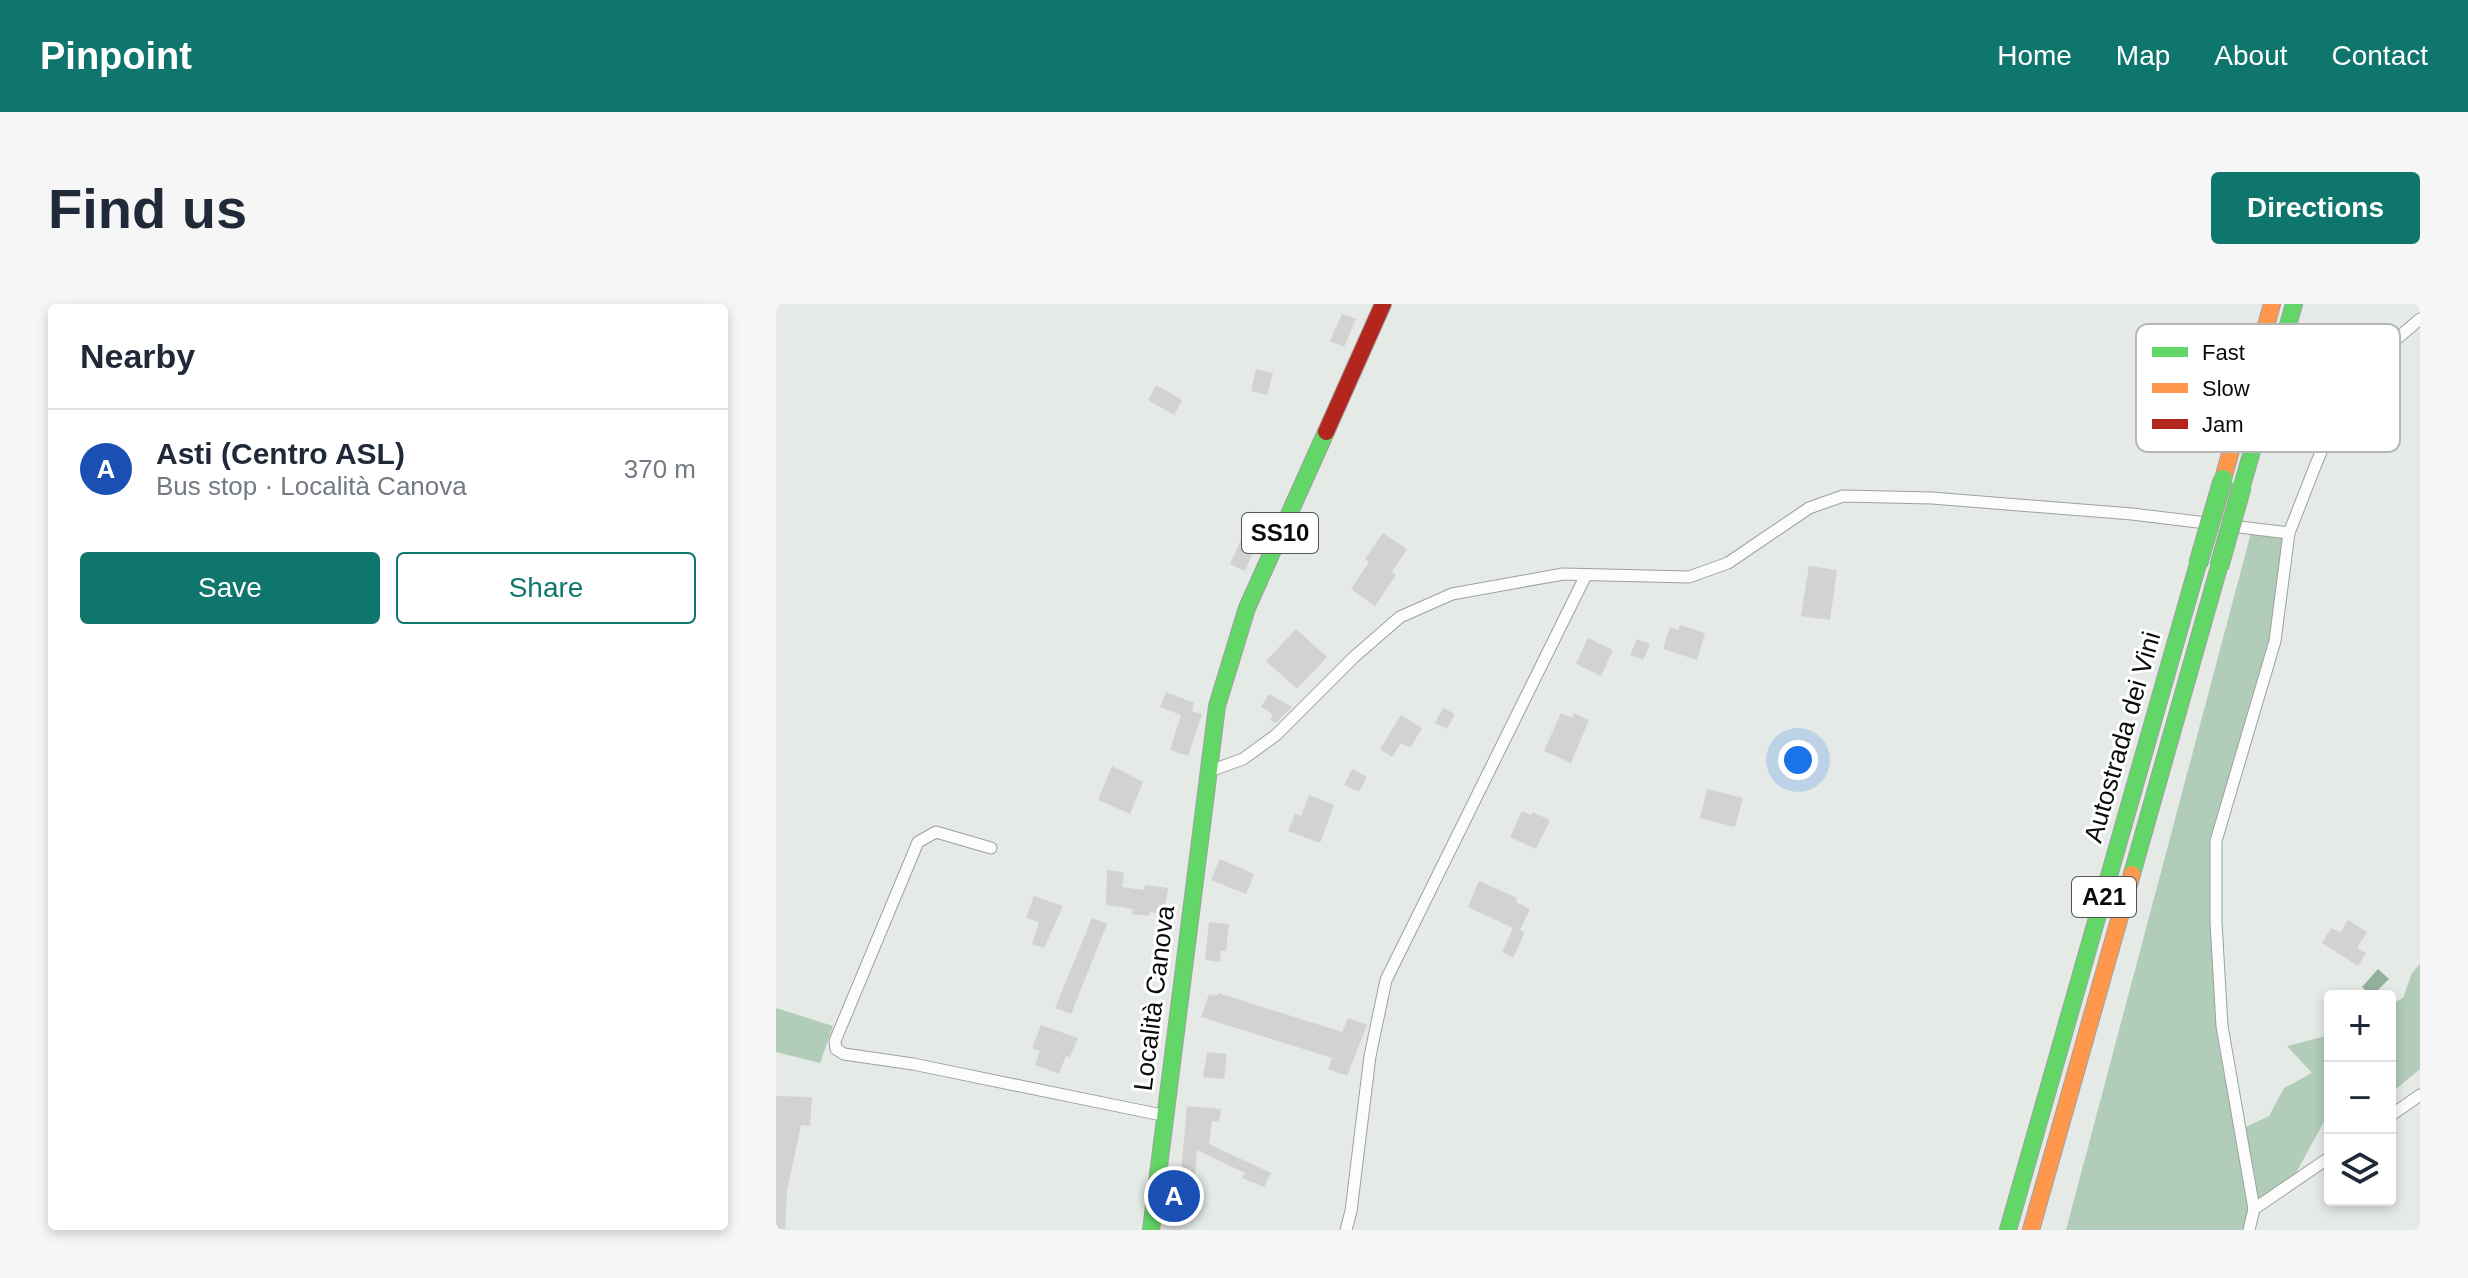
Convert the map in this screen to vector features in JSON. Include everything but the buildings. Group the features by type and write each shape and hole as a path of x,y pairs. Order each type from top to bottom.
{"main road":[{"name":"SS10","path":"1207,772 1217,706 1247,608 1383,304"},
{"name":"Autostrada dei Vini","path":"2266,324 2272,304"},
{"name":"Autostrada dei Vini","path":"2288,324 2294,304"},
{"name":"Autostrada dei Vini","path":"2008,1230 2231,452"},
{"name":"Autostrada dei Vini","path":"2031,1230 2252,452"},
{"name":"Località Canova","path":"1151,1230 1207,772"}],"street":[{"path":"2400,336 2420,319"},
{"path":"2249,1230 2254,1209 2222,1026 2216,922 2216,841 2275,641 2289,533 2322,452"},
{"path":"1207,772 1243,759 1276,735 1354,657 1400,617 1452,594 1563,574 1689,577 1728,563 1809,508 1843,496 1932,498 2132,514 2289,533"},
{"path":"1346,1230 1370,1056 1386,980 1586,575"},
{"path":"991,848 936,832 918,842 835,1041 836,1049 844,1054 913,1064 1157,1114 1167,1113"},
{"path":"2396,1112 2420,1095"},
{"path":"2254,1209 2324,1161"}],"shaded area":[{"path":"2252,529 2289,533 2275,641 2216,841 2222,1026 2240,1130 2269,1116 2284,1088 2312,1073 2287,1046 2324,1037 2324,1122 2291,1182 2254,1209 2249,1230 2066,1230"},
{"path":"2420,964 2420,1069 2396,1089 2396,1002 2403,998 2412,973"},
{"path":"2378,969 2389,979 2378,990 2362,987"},
{"path":"776,1008 833,1026 820,1063 776,1052"}],"traffic: fast":[{"path":"2288,324 2294,304"},
{"path":"1151,1230 1217,706 1247,608 1326,432"},
{"path":"2242,486 2252,452"},
{"path":"2198,564 2223,479"},
{"path":"2219,567 2242,486"},
{"path":"2008,1230 2198,564"},
{"path":"2132,874 2219,567"}],"traffic: slow":[{"path":"2266,324 2272,304"},
{"path":"2223,479 2231,452"},
{"path":"2031,1230 2132,874"}],"traffic: jam":[{"path":"1326,432 1383,304"}],"place":[{"name":"Asti (Centro ASL)","path":"1174,1196"}]}
